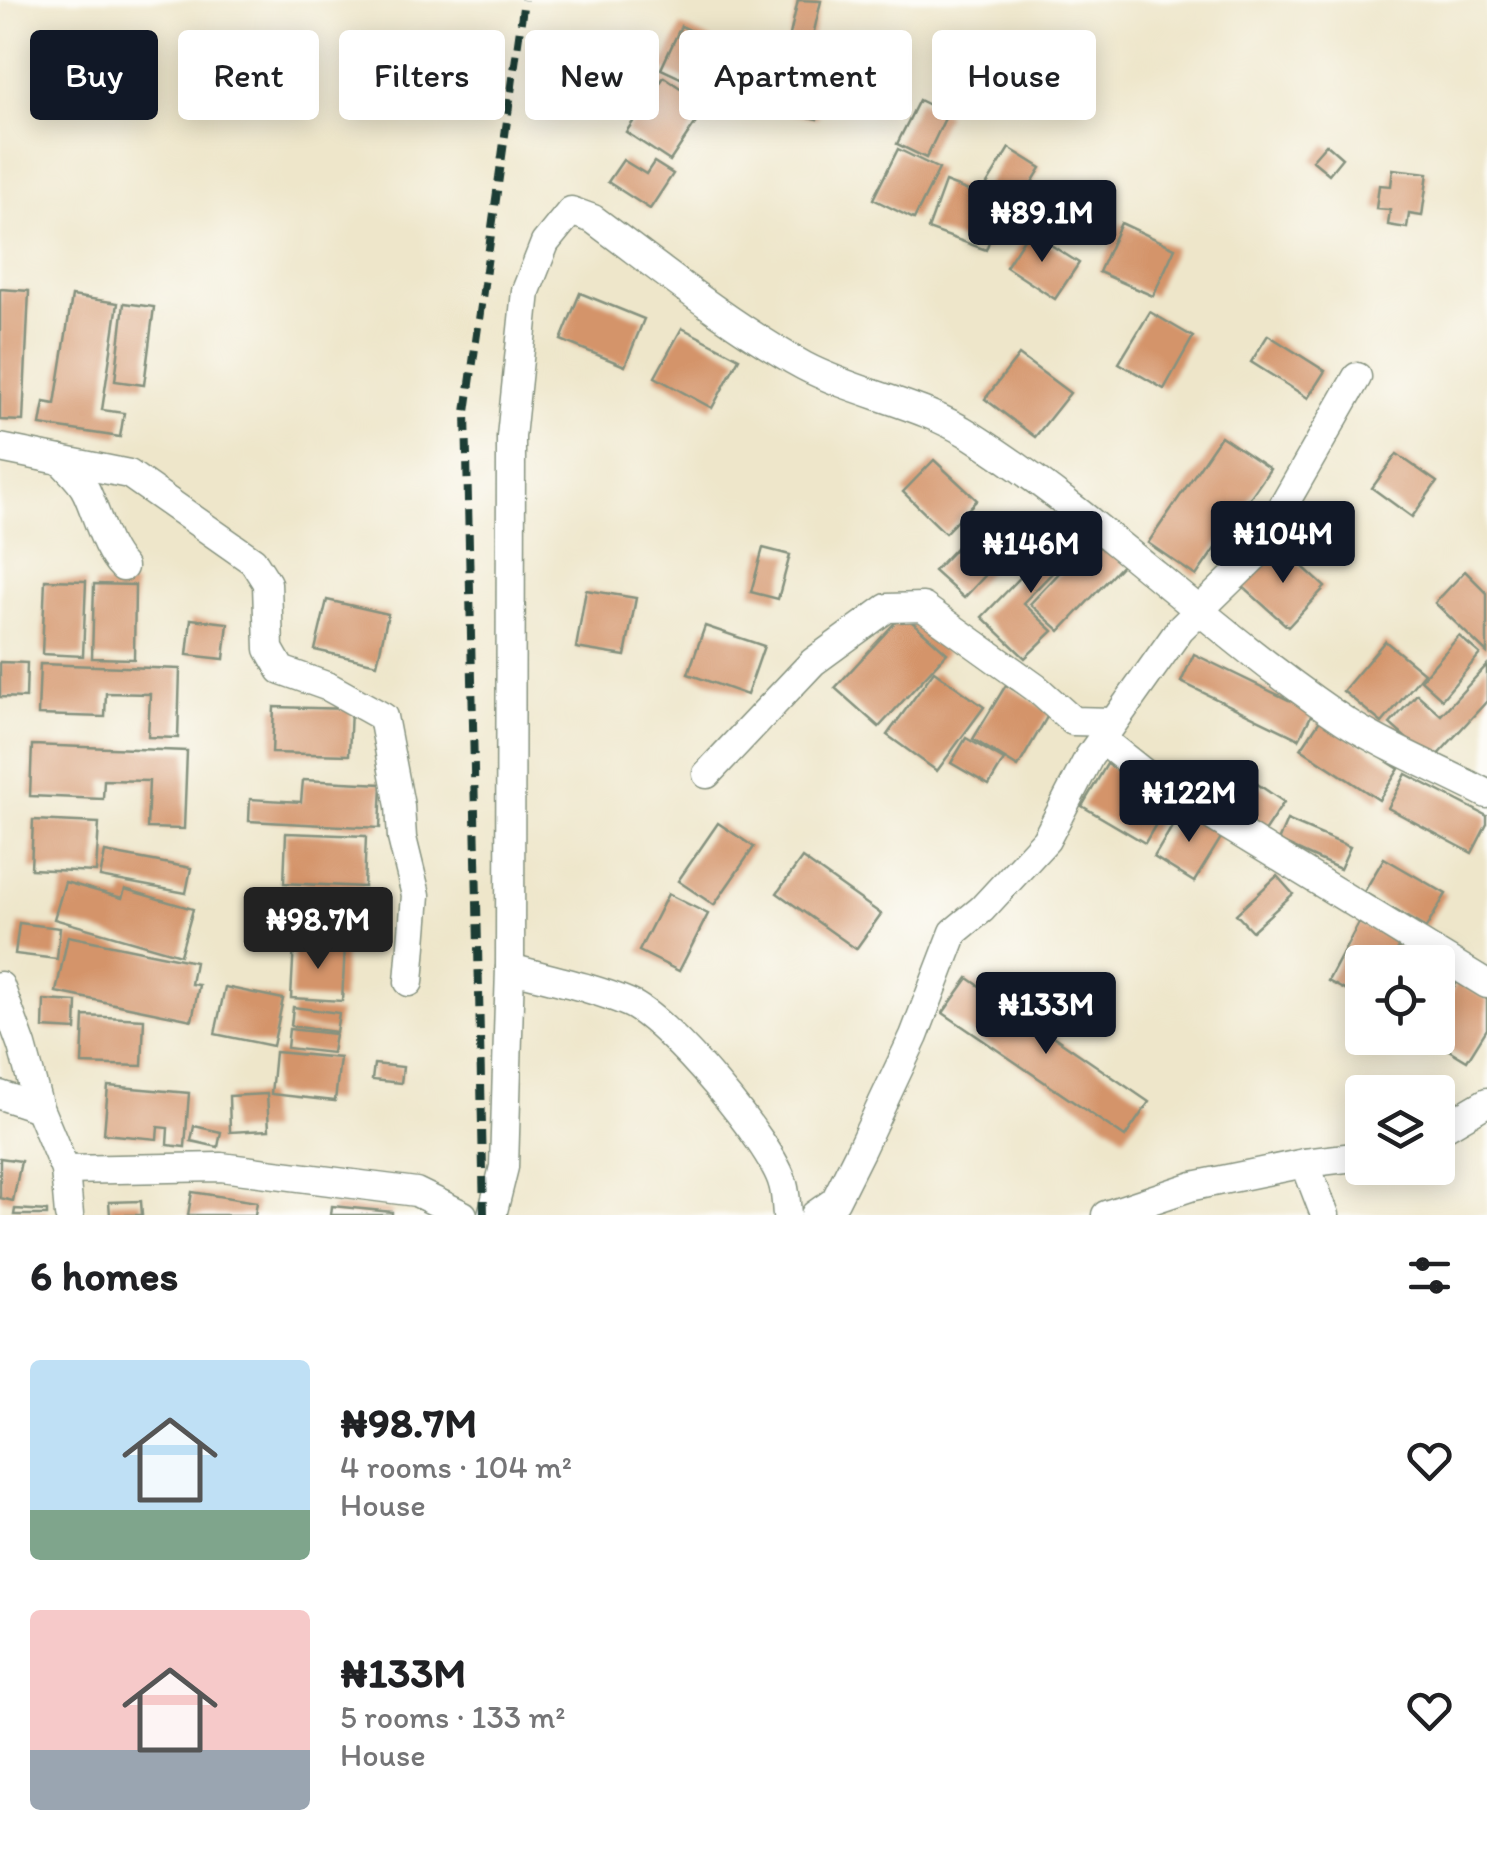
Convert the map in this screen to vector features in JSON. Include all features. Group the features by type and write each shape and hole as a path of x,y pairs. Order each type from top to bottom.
{"street":[{"path":"492,1215 504,1167 510,968 511,437 526,290 545,243 571,211 593,219 726,320 808,368 905,403 970,435 1097,528 1260,661 1337,717 1487,794"},
{"path":"816,1215 834,1200 860,1151 914,1036 954,932 982,909 1046,840 1107,730 1180,629 1254,557 1357,377"},
{"path":"0,448 129,474 252,560 268,583 269,649 282,670 330,688 383,717 402,838 416,895 409,982"},
{"path":"60,460 86,489 110,554 123,567"},
{"path":"707,774 813,662 888,608 924,607 1036,688 1073,721 1107,730 1150,778 1487,984"},
{"path":"510,968 632,1004 674,1039 711,1078 765,1149 783,1182 788,1215"},
{"path":"0,986 39,1108 65,1170 69,1215"},
{"path":"0,1095 39,1108"},
{"path":"1455,1121 1487,1102"},
{"path":"1106,1215 1193,1186 1345,1158"},
{"path":"1305,1164 1325,1215"},
{"path":"65,1170 221,1167 463,1215"}],"building":[{"path":"798,0 821,1 814,30 791,30"},
{"path":"679,30 679,77 661,69"},
{"path":"664,77 679,87 679,120 698,120 670,161 626,132 634,120 659,120 659,84"},
{"path":"919,100 932,106 932,120 944,120 926,158 897,144"},
{"path":"1326,144 1342,158 1329,174 1312,160"},
{"path":"1009,148 1041,168 1016,208 984,189"},
{"path":"898,149 939,169 914,219 873,199"},
{"path":"623,160 646,174 654,162 673,174 650,209 608,182"},
{"path":"1393,169 1428,173 1422,216 1409,214 1407,228 1388,225 1390,210 1376,209 1379,185 1391,186"},
{"path":"945,182 1003,204 986,250 928,229"},
{"path":"1121,223 1175,248 1153,296 1099,272"},
{"path":"1029,231 1079,263 1055,299 1006,267"},
{"path":"0,289 29,291 23,421 0,420"},
{"path":"580,293 644,319 625,366 561,340"},
{"path":"72,296 118,303 102,410 124,413 120,437 40,425 44,402 55,404"},
{"path":"124,303 154,307 144,385 115,381"},
{"path":"1150,312 1193,337 1164,389 1119,363"},
{"path":"682,328 739,358 712,408 655,377"},
{"path":"1268,335 1325,371 1308,398 1251,362"},
{"path":"1019,355 1070,393 1035,437 985,399"},
{"path":"1221,436 1270,469 1196,576 1148,543"},
{"path":"1397,454 1437,482 1412,517 1372,488"},
{"path":"934,460 977,500 945,533 903,492"},
{"path":"981,522 1010,549 964,598 934,571"},
{"path":"1074,522 1089,535 1023,603 1053,631 1025,658 982,617"},
{"path":"1095,535 1124,563 1060,631 1030,604"},
{"path":"1279,545 1325,587 1288,627 1242,586"},
{"path":"763,548 790,555 778,599 751,592"},
{"path":"1465,571 1487,593 1487,653 1435,603"},
{"path":"45,580 86,581 83,656 42,654"},
{"path":"94,584 135,585 134,659 92,658"},
{"path":"586,590 636,598 625,656 576,648"},
{"path":"327,600 388,614 377,664 315,650"},
{"path":"903,614 947,653 879,727 835,688"},
{"path":"191,619 228,623 224,659 187,655"},
{"path":"705,626 764,646 747,695 688,674"},
{"path":"1459,636 1480,654 1442,699 1421,680"},
{"path":"1385,641 1424,673 1382,723 1343,691"},
{"path":"1194,654 1313,712 1299,739 1181,682"},
{"path":"0,662 27,663 26,698 0,697"},
{"path":"40,664 180,669 178,738 148,737 150,694 106,693 105,717 38,715"},
{"path":"1487,665 1487,701 1432,761 1390,724 1417,694 1441,715"},
{"path":"934,671 984,707 937,771 887,735"},
{"path":"1006,685 1050,712 1018,767 973,739"},
{"path":"274,707 351,709 349,755 272,753"},
{"path":"1321,719 1399,769 1379,800 1301,749"},
{"path":"966,738 1004,760 989,785 951,763"},
{"path":"32,745 187,751 184,829 147,828 149,781 104,780 103,799 30,796"},
{"path":"1226,763 1284,802 1262,835 1204,796"},
{"path":"1107,764 1170,800 1145,843 1082,806"},
{"path":"1406,774 1487,816 1487,824 1472,853 1388,808"},
{"path":"303,780 382,784 380,828 249,821 250,799 301,802"},
{"path":"1183,808 1224,833 1194,882 1154,857"},
{"path":"33,820 99,823 96,872 31,869"},
{"path":"1287,820 1350,847 1340,869 1278,841"},
{"path":"718,823 754,847 714,905 678,881"},
{"path":"286,833 366,836 364,887 284,883"},
{"path":"105,852 191,868 186,893 100,877"},
{"path":"802,858 881,914 856,949 777,893"},
{"path":"1384,858 1446,894 1426,928 1364,892"},
{"path":"1277,876 1293,894 1252,931 1236,914"},
{"path":"65,882 122,898 125,889 193,909 180,955 54,919"},
{"path":"668,894 708,914 679,971 639,951"},
{"path":"19,923 60,928 57,959 15,954"},
{"path":"1359,923 1401,944 1400,945 1347,945"},
{"path":"68,936 195,962 191,984 199,985 192,1020 56,992"},
{"path":"294,943 345,946 342,1001 291,998"},
{"path":"1345,949 1345,990 1328,981"},
{"path":"968,978 1149,1102 1125,1137 943,1013"},
{"path":"1457,982 1487,999 1487,1029 1467,1061 1455,1054"},
{"path":"225,987 283,999 273,1046 215,1034"},
{"path":"44,1000 77,1002 76,1030 43,1028"},
{"path":"293,1007 339,1013 336,1032 291,1026"},
{"path":"84,1016 144,1019 142,1066 82,1064"},
{"path":"289,1029 335,1034 332,1053 287,1048"},
{"path":"275,1052 340,1058 335,1101 271,1094"},
{"path":"374,1064 403,1067 401,1083 372,1080"},
{"path":"108,1086 189,1093 185,1147 167,1145 168,1128 158,1127 157,1139 104,1134"},
{"path":"267,1094 269,1130 230,1132 229,1096"},
{"path":"194,1126 221,1132 218,1147 191,1141"},
{"path":"0,1158 21,1161 13,1201 0,1198"},
{"path":"192,1192 257,1202 255,1215 188,1215"},
{"path":"141,1201 142,1215 110,1215 109,1202"},
{"path":"332,1206 392,1212 392,1215 331,1215"},
{"path":"15,1209 47,1211 47,1215 14,1215"}],"railway":[{"path":"484,1215 466,412 524,0"}]}
